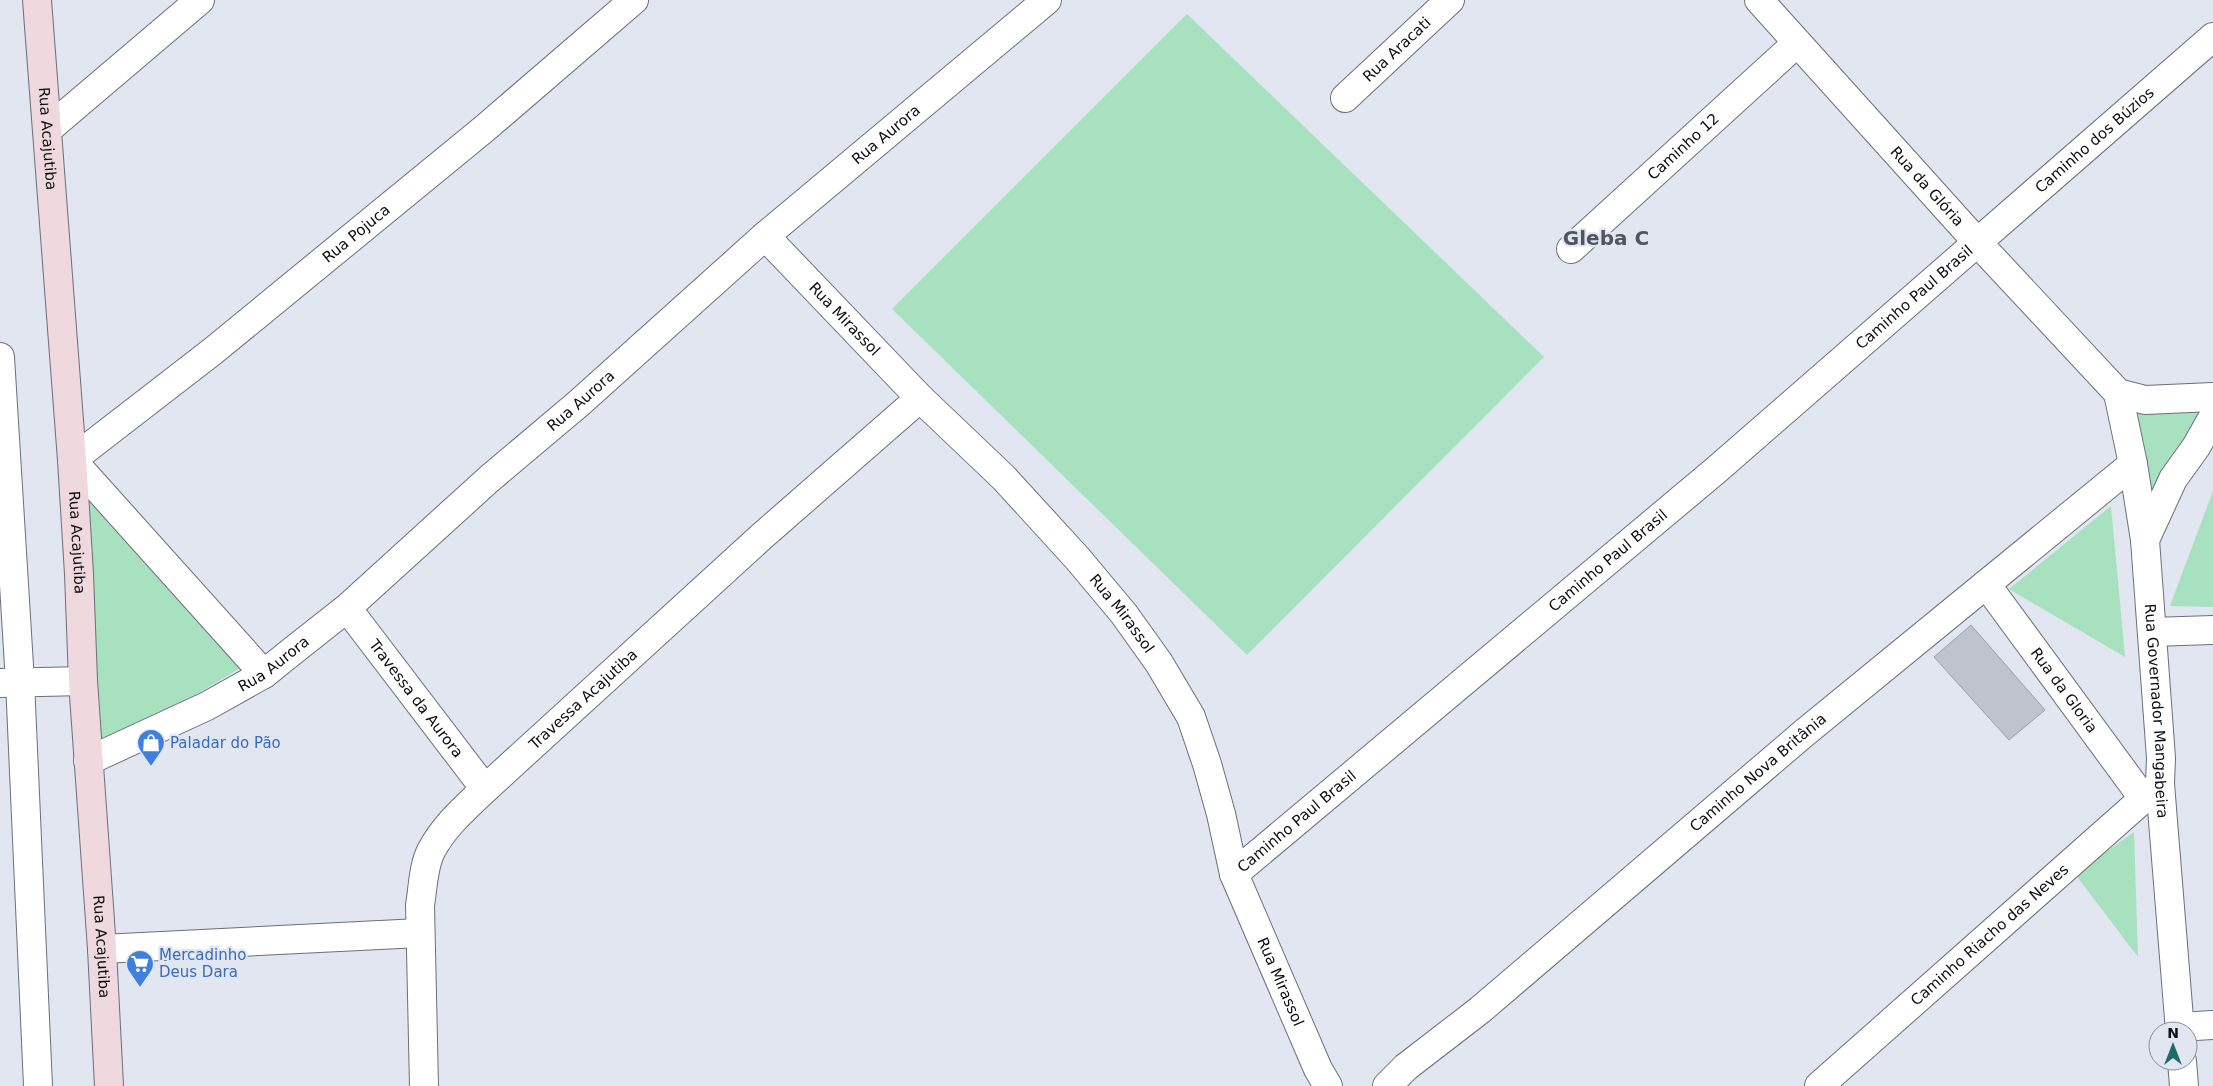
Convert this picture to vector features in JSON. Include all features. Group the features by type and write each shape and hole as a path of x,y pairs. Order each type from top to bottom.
{"street":[{"name":"Rua Acajutiba","path":"37,0 80,574 83,681 102,949 109,1086"},
{"path":"47,130 200,0"},
{"name":"Rua Pojuca","path":"72,460 213,351 484,129 634,0"},
{"name":"Rua Aurora","path":"88,761 207,706 264,674 346,608 765,236 1047,0"},
{"name":"Rua Aracati","path":"1345,98 1450,0"},
{"name":"Rua da Glória","path":"1759,0 1978,243 2118,393"},
{"name":"Caminho dos Búzios","path":"1978,243 2213,37"},
{"name":"Caminho 12","path":"1572,249 1797,43"},
{"name":"Rua Mirassol","path":"765,236 920,398 1004,478 1078,559 1124,614 1159,662 1191,717 1208,764 1234,874 1306,1044 1328,1086"},
{"name":"Caminho Paul Brasil","path":"1234,874 1715,471 1978,243"},
{"path":"0,357 10,682 38,1086"},
{"path":"2118,393 2145,400 2213,397"},
{"name":"Rua Governador Mangabeira","path":"2118,393 2133,464 2145,540 2162,758 2152,791 2179,1021"},
{"name":"Travessa Acajutiba","path":"424,1086 420,933 424,880 431,852 456,817 761,537 920,398"},
{"path":"2145,540 2173,480 2196,447 2213,417"},
{"path":"72,460 264,674"},
{"name":"Caminho Nova Britânia","path":"1387,1086 1406,1067 1480,1010 1795,741 2133,464"},
{"name":"Rua da Gloria","path":"1986,584 2152,791"},
{"name":"Travessa da Aurora","path":"346,608 485,789"},
{"path":"2152,632 2213,630"},
{"path":"10,682 83,681"},
{"name":"Caminho Riacho das Neves","path":"1819,1086 2152,791"},
{"path":"102,949 420,933"},
{"path":"2198,1027 2213,1025"},
{"path":"2183,1071 2184,1086"}],"green space":[{"path":"1187,14 1544,357 1247,655 892,309"},
{"path":"2212,404 2149,499 2136,409"},
{"path":"73,462 259,657 90,758"},
{"path":"2213,491 2213,607 2170,606"},
{"path":"2111,506 2125,657 2009,589"},
{"path":"2134,832 2138,957 2075,874"}],"building":[{"path":"1971,625 2045,710 2009,740 1934,657"}],"place":[{"name":"Paladar do Pão","path":"151,767"},
{"name":"Mercadinho Deus Dara","path":"140,988"}],"district":[{"name":"Gleba C","path":"1606,238"}]}
